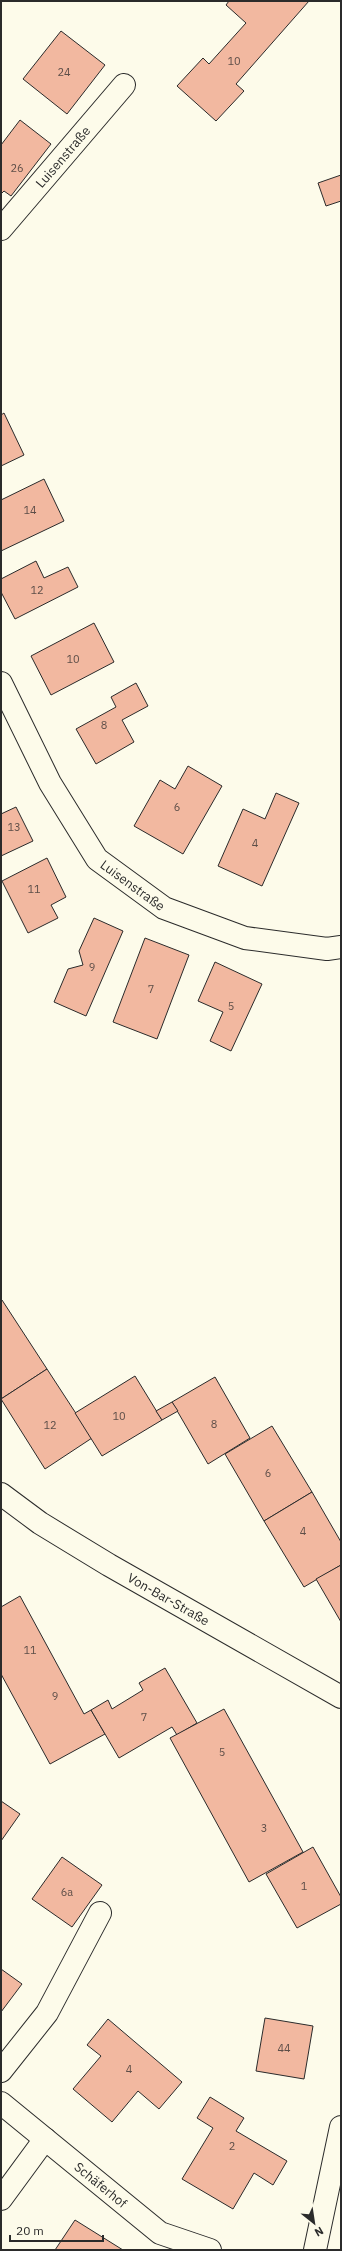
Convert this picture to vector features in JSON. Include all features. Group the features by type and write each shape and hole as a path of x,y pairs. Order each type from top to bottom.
{"street":[{"name":"Luisenstraße","path":"1,229 124,85"},
{"name":"Luisenstraße","path":"1,683 50,783 97,859 164,908 238,935 327,949 341,948"},
{"name":"Von-Bar-Straße","path":"1,1494 40,1523 109,1565 341,1697"},
{"path":"1,2071 47,2013 100,1913"},
{"name":"Schäferhof","path":"1,2103 160,2233 210,2250"},
{"path":"315,2250 341,2127"},
{"path":"1,2199 45,2139"}],"building":[{"path":"229,1 309,1 236,84 244,91 216,121 177,86 203,58 209,64 246,23 226,5"},
{"path":"61,31 105,65 67,114 23,79"},
{"path":"20,120 51,144 11,196 4,191 1,194 1,145"},
{"path":"341,175 341,201 326,206 318,183"},
{"path":"4,413 24,455 1,466 1,415"},
{"path":"44,479 64,521 1,551 1,500"},
{"path":"36,561 44,578 68,567 78,587 15,619 1,592 1,579"},
{"path":"94,623 114,662 51,695 31,656"},
{"path":"136,683 148,706 122,720 134,742 96,764 76,729 116,707 111,697"},
{"path":"188,766 222,786 183,854 134,826 160,780 175,789"},
{"path":"276,793 299,803 262,886 218,866 243,809 265,819"},
{"path":"16,807 33,841 1,856 1,814"},
{"path":"47,858 66,897 51,905 58,918 28,933 2,881"},
{"path":"94,918 123,931 86,1016 54,1002 68,969 83,965 79,951"},
{"path":"145,938 189,955 157,1039 113,1022"},
{"path":"215,962 262,984 231,1051 210,1041 223,1012 198,1001"},
{"path":"2,1300 47,1369 1,1399 1,1301"},
{"path":"47,1369 92,1438 45,1469 1,1399"},
{"path":"135,1376 162,1420 102,1456 75,1413"},
{"path":"215,1377 250,1438 208,1464 172,1402"},
{"path":"172,1402 178,1411 162,1420 156,1411"},
{"path":"272,1426 312,1492 264,1521 225,1454"},
{"path":"312,1492 341,1542 341,1565 304,1587 264,1521"},
{"path":"341,1565 341,1622 316,1579"},
{"path":"20,1596 84,1714 91,1710 105,1734 50,1764 1,1674 1,1607"},
{"path":"165,1668 197,1723 177,1735 172,1727 119,1758 91,1710 108,1700 112,1709 143,1690 139,1683"},
{"path":"224,1709 303,1852 249,1882 170,1738"},
{"path":"1,1801 20,1814 1,1841"},
{"path":"313,1847 341,1897 341,1904 297,1928 266,1874"},
{"path":"62,1857 102,1885 72,1927 32,1899"},
{"path":"1,1969 22,1984 1,2012"},
{"path":"265,2018 313,2026 304,2079 256,2071"},
{"path":"108,2019 182,2082 159,2109 138,2091 112,2122 73,2089 101,2056 87,2045"},
{"path":"210,2097 244,2118 236,2131 287,2161 273,2185 254,2173 233,2209 182,2179 213,2128 197,2118"},
{"path":"75,2220 123,2250 55,2250"}]}
